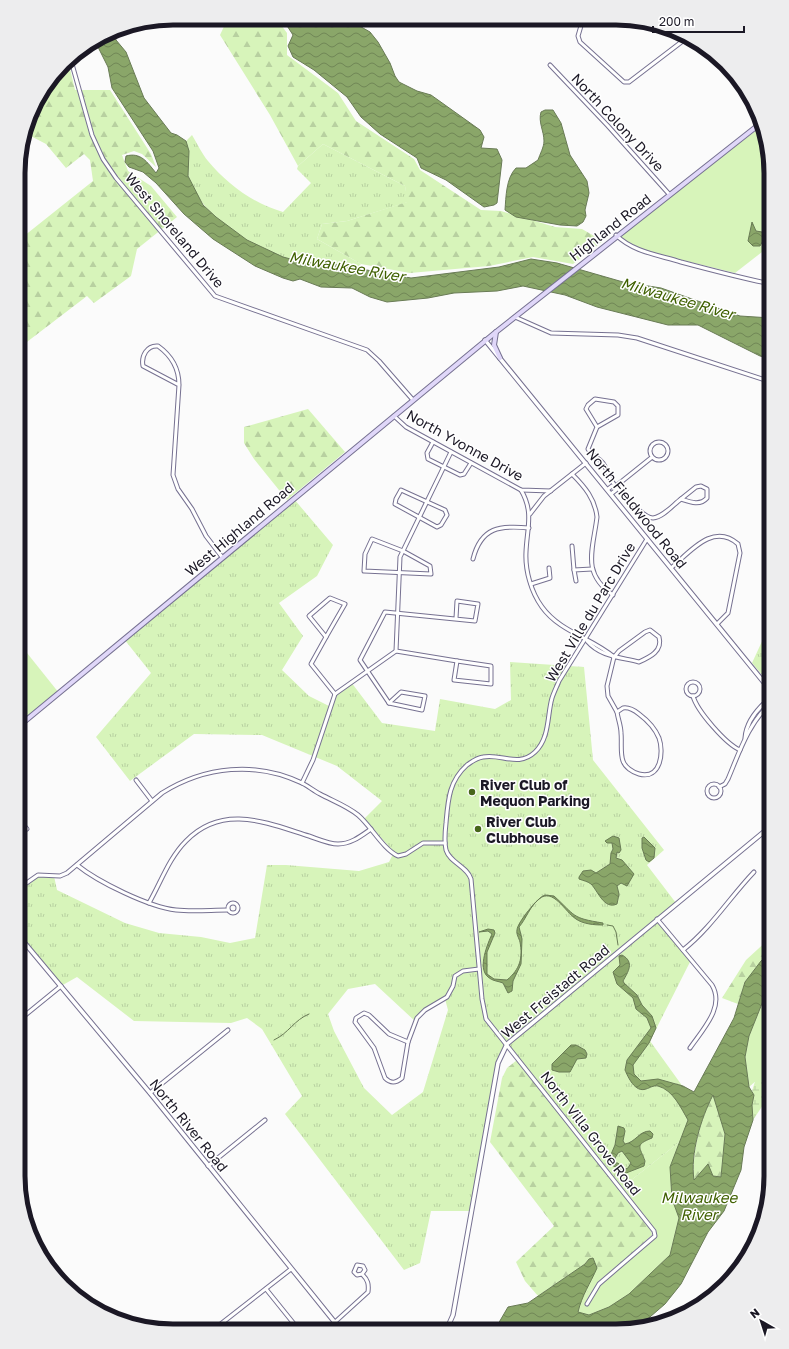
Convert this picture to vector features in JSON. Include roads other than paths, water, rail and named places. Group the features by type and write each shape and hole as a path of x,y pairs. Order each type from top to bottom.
{"main road":[{"name":"Highland Road","path":"474,350 669,194 756,127"},
{"path":"496,332 494,345 500,358"},
{"name":"West Highland Road","path":"25,721 474,350"}],"street":[{"path":"581,25 578,36 580,42 624,82 629,82 683,41"},
{"name":"West Shoreland Drive","path":"72,64 92,135 103,159 116,178 215,296 367,350 376,358 413,400"},
{"name":"North Colony Drive","path":"550,65 608,125 669,194"},
{"path":"616,236 624,243 640,250 734,277 764,283"},
{"path":"515,317 551,333 618,335 637,338 764,380"},
{"name":"North Fieldwood Road","path":"485,340 608,489 764,682"},
{"path":"179,385 143,366 143,357 150,348 158,346 164,350 174,363 179,373 179,385 173,475 178,489 192,509 206,536 222,558"},
{"path":"597,427 586,410 588,405 595,399 614,402 618,406 618,416 597,427 588,449 591,455 603,463 609,477 625,498 648,517 654,518 661,515 681,499 696,487 701,486 706,489 708,493 708,498 702,502 681,499"},
{"name":"North Yvonne Drive","path":"394,416 401,424 521,490 551,492"},
{"path":"432,442 427,457 444,467 462,476 471,463"},
{"path":"660,442 665,445 668,451 665,457 660,460 651,458 650,450 653,444 660,442"},
{"path":"396,652 396,613 399,563 403,551 451,452"},
{"path":"608,489 612,486 616,486 651,458"},
{"path":"530,514 544,496 586,463"},
{"path":"572,474 589,493 596,510 597,517 590,562 592,569 599,583 613,595"},
{"path":"611,494 616,490 616,486"},
{"path":"404,490 426,502 444,510 447,515 439,526 395,504 400,492 404,490"},
{"path":"521,490 526,498 530,514 526,553 527,568 531,584 542,607 553,619 566,629 614,657 639,662 658,650 660,645 659,637 650,630 645,632 619,652 614,657 607,686 608,696 617,712 621,732 622,760 627,768 639,774 645,775 655,771 661,761 662,753 659,738 654,729 634,710 623,708 617,712"},
{"path":"473,558 483,537 490,532 506,526 529,528"},
{"path":"671,568 704,540 713,536 731,537 738,544 740,553 728,613 717,624"},
{"name":"West Ville du Parc Drive","path":"445,844 449,791 453,782 464,768 476,758 485,756 518,760 526,758 541,746 548,721 552,698 559,681 586,640 647,538"},
{"path":"372,539 403,551 430,566 431,574 364,571 365,554 372,539"},
{"path":"572,546 576,581"},
{"path":"531,584 550,578 549,568"},
{"path":"574,570 592,569"},
{"path":"326,637 309,616 330,598 345,604 311,664 335,694"},
{"path":"389,702 401,692 426,696 422,710 389,702 360,660 385,612 474,621 478,604 457,601 456,618"},
{"path":"302,784 313,760 335,694 396,652 491,666 492,684 454,680 457,661"},
{"path":"693,696 700,690 698,684 694,682 687,684 687,693 693,696 697,704 726,740 740,750"},
{"path":"719,787 725,784 728,779 745,738 745,732 764,706"},
{"path":"25,883 34,876 60,876 77,864 152,801 178,783 200,774 219,771 260,771 279,775 302,784 353,811 388,849 398,856 406,854 423,843 445,844"},
{"path":"136,780 152,801"},
{"path":"713,784 719,787 719,795 716,798 709,796 707,790 709,786 713,784"},
{"path":"149,903 176,853 197,831 208,825 229,820 252,819 338,844 354,840 371,829"},
{"name":"West Freistadt Road","path":"449,1324 453,1315 498,1063 507,1044 764,832"},
{"name":"North Villa Grove Road","path":"445,844 449,855 466,869 471,880 485,1015 654,1231 655,1236 599,1284 587,1304"},
{"path":"77,864 98,878 149,903 181,910 228,910"},
{"path":"683,950 702,934 754,872"},
{"path":"657,920 712,985 717,1001 705,1025 690,1048"},
{"name":"North River Road","path":"25,943 150,1093 335,1322"},
{"path":"408,1042 389,1034 364,1012 356,1018 355,1022 358,1028 372,1043 379,1056 385,1078 389,1082 394,1083 402,1078 408,1042 417,1018 425,1010 447,997 453,986 455,976 463,971 480,969"},
{"path":"25,1015 61,986"},
{"path":"150,1093 228,1030"},
{"path":"208,1166 265,1120"},
{"path":"223,1323 291,1269"},
{"path":"335,1322 368,1292 366,1278 362,1274"},
{"path":"266,1289 294,1324"}],"water":[{"path":"287,25 358,25 370,32 378,42 399,82 417,91 431,95 480,130 484,137 481,148 497,149 502,160 497,203 484,207 446,180 421,168 417,158 380,134 361,117 347,97 314,70 293,57 288,46 293,35"},
{"path":"115,36 126,52 144,98 171,133 186,141 189,151 188,176 203,205 216,217 247,240 283,257 302,262 339,265 411,278 499,267 531,259 557,263 623,282 661,288 740,316 764,318 764,357 698,325 668,325 597,307 565,295 523,286 497,291 454,293 428,298 387,302 370,297 352,288 321,287 300,279 293,281 255,266 213,239 184,214 156,183 143,172 129,167 125,162 126,156 136,155 150,165 156,173 159,168 153,151 112,88 108,67 97,46"},
{"path":"545,110 553,110 561,123 570,155 587,181 589,193 585,210 586,216 583,222 577,226 560,225 516,217 505,210 508,182 513,172 516,168 526,168 538,160 543,148 544,141 540,116 541,112"},
{"path":"752,222 756,231 762,232 764,239 760,246 753,246 748,241"},
{"path":"613,836 619,838 621,850 619,853 617,852 616,858 622,860 634,874 627,886 621,883 617,886 619,894 617,904 612,905 608,904 602,899 591,884 579,879 579,877 583,871 591,870 596,873 610,864 613,849 612,843 607,843 605,841"},
{"path":"644,837 655,848 654,858 649,862 646,860 642,848 642,838"},
{"path":"545,895 554,896 579,918 603,923 603,925 589,924 579,921 554,898 544,896 540,899"},
{"path":"534,904 519,927 522,939 521,964 513,981 512,991 508,993 503,983 491,979 485,973 483,968 484,956 492,934 488,931 479,932 488,929 494,930 495,933 487,952 487,974 494,979 507,980 515,972 520,963 521,953 517,933 518,927 524,916"},
{"name":"Milwaukee River","path":"622,955 626,958 629,964 628,971 623,981 624,983 637,995 642,1005 652,1016 656,1028 649,1043 633,1065 634,1074 641,1081 658,1079 683,1086 694,1092 734,1018 745,982 764,958 764,998 749,1036 745,1057 749,1087 754,1095 752,1105 753,1120 744,1147 741,1170 724,1211 708,1232 681,1284 665,1304 645,1321 626,1324 498,1324 508,1307 528,1303 585,1264 589,1259 593,1258 597,1268 584,1295 578,1312 589,1315 609,1307 629,1294 670,1255 679,1218 672,1199 670,1167 688,1120 676,1100 668,1091 658,1086 653,1086 642,1090 638,1089 632,1084 625,1070 627,1060 651,1028 647,1018 636,1009 633,998 617,984 613,972 620,965 619,956","holes":["713,1095 725,1134 721,1177 713,1176 708,1164 694,1180 693,1170 695,1148 698,1136 704,1114"]},
{"path":"571,1045 576,1045 585,1050 587,1054 586,1058 577,1059 570,1072 559,1072 552,1070 552,1064"},
{"path":"618,1126 624,1128 625,1131 623,1141 625,1144 629,1143 646,1131 650,1131 653,1134 652,1138 646,1140 640,1147 645,1161 644,1166 621,1175 617,1172 616,1167 611,1165 609,1159 615,1145","holes":["622,1151 631,1163 628,1168 623,1170 618,1163 615,1163 615,1158 618,1153"]}],"waterway":[{"path":"607,925 613,926 616,932 618,945"},
{"path":"274,1040 309,1014"}],"place":[{"name":"River Club of Mequon Parking","path":"472,792"},
{"name":"River Club Clubhouse","path":"478,829"}]}
